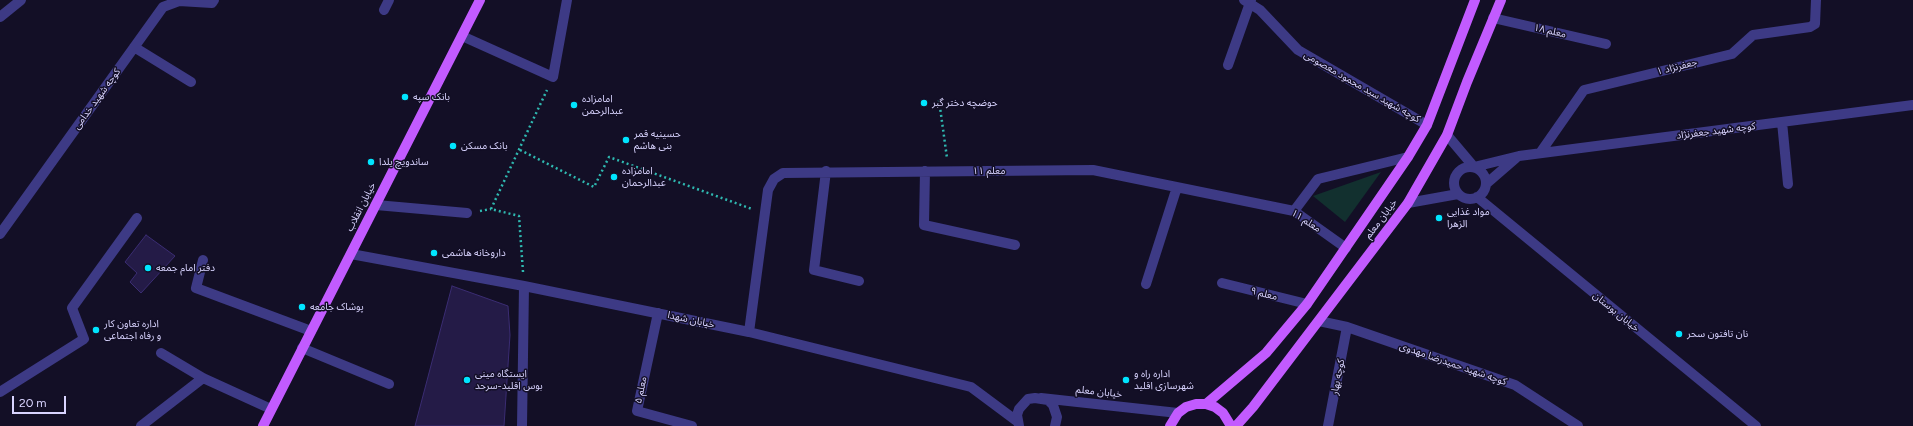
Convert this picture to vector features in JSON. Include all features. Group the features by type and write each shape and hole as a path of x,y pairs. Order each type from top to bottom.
{"main road":[{"name":"خیابان انقلاب","path":"263,426 480,0"},
{"name":"خیابان معلم","path":"1206,404 1266,353 1307,304 1408,157 1427,125 1475,0"},
{"name":"خیابان معلم","path":"1236,426 1319,321 1408,203 1447,135 1501,0"},
{"path":"1170,426 1178,413 1186,407 1196,404 1206,404 1215,407 1223,413 1231,426"}],"street":[{"path":"0,17 21,0"},
{"name":"کوچه شهید خدامی","path":"0,234 163,7 179,1 212,3 214,0"},
{"path":"384,10 389,0"},
{"path":"462,36 553,77 567,0"},
{"name":"جعفرنژاد ۱","path":"1540,153 1584,90 1732,54 1753,35 1810,27 1814,24 1816,0"},
{"path":"1228,65 1248,1"},
{"name":"کوچه شهید سید محمود معصومی","path":"1248,1 1260,10 1298,50 1427,125"},
{"name":"معلم ۱۸","path":"1493,18 1606,44"},
{"path":"134,47 191,82"},
{"name":"کوچه شهید جعفرنژاد","path":"1474,167 1519,156 1540,153 1913,106"},
{"path":"1782,122 1788,184"},
{"path":"1447,135 1474,167 1483,173 1486,184 1485,189 1477,197 1467,199 1458,194 1454,185 1456,175 1463,168 1474,167"},
{"path":"1486,184 1519,156"},
{"path":"1294,211 1318,179 1408,157"},
{"name":"معلم ۱۱","path":"749,332 768,190 774,179 783,173 826,171 1093,170 1294,211 1346,248"},
{"path":"826,171 814,270 859,281"},
{"path":"925,171 924,225 1015,245"},
{"path":"1146,284 1177,187"},
{"path":"1408,203 1458,194"},
{"name":"خیابان بوستان","path":"1477,197 1756,426"},
{"path":"376,205 467,213"},
{"path":"0,392 84,339 72,308 136,218"},
{"name":"خیابان شهدا","path":"351,254 524,286 749,332 971,387 1018,424"},
{"path":"203,260 196,288 311,331"},
{"name":"معلم ۹","path":"1222,283 1307,304"},
{"path":"522,426 524,286"},
{"name":"معلم ۵","path":"658,314 637,411 677,424 692,426"},
{"name":"کوچه شهید حمیدرضا مهدوی","path":"1319,321 1347,327 1516,385 1578,426"},
{"name":"کوچه بهار","path":"1328,426 1347,327"},
{"path":"302,348 389,384"},
{"path":"161,353 203,378 271,410"},
{"path":"141,426 203,378"},
{"path":"1018,424 1017,415 1023,403 1035,398 1042,398 1048,400 1056,411 1057,417 1055,426"},
{"name":"خیابان معلم","path":"1042,398 1178,413"}],"path":[{"path":"524,286 519,216 491,210 553,77"},
{"path":"939,100 948,171"},
{"path":"520,150 594,187 609,157 764,214"}],"green space":[{"path":"1381,172 1345,222 1313,196"}],"building":[{"name":"دفتر امام جمعه","path":"146,235 175,256 141,293 130,282 137,273 125,262"},
{"name":"ایستگاه مینی بوس اقلید-سرحد","path":"452,286 508,306 510,335 504,426 415,426"}],"place":[{"name":"بانک سپه","path":"405,97"},
{"name":"حوضچه دختر گبر","path":"924,103"},
{"name":"امامزاده عبدالرحمن","path":"574,105"},
{"name":"حسینیه قمر بنی هاشم","path":"626,140"},
{"name":"بانک مسکن","path":"453,146"},
{"name":"ساندویچ یلدا","path":"371,162"},
{"name":"امامزاده عبدالرحمان","path":"614,177"},
{"name":"مواد غذایی الزهرا","path":"1439,218"},
{"name":"داروخانه هاشمی","path":"434,253"},
{"name":"دفتر امام جمعه","path":"148,268"},
{"name":"پوشاک جامعه","path":"302,307"},
{"name":"اداره تعاون کار و رفاه اجتماعی","path":"96,330"},
{"name":"نان تافتون سحر","path":"1679,334"},
{"name":"ایستگاه مینی بوس اقلید-سرحد","path":"467,380"},
{"name":"اداره راه و شهرسازی اقلید","path":"1126,380"}]}
